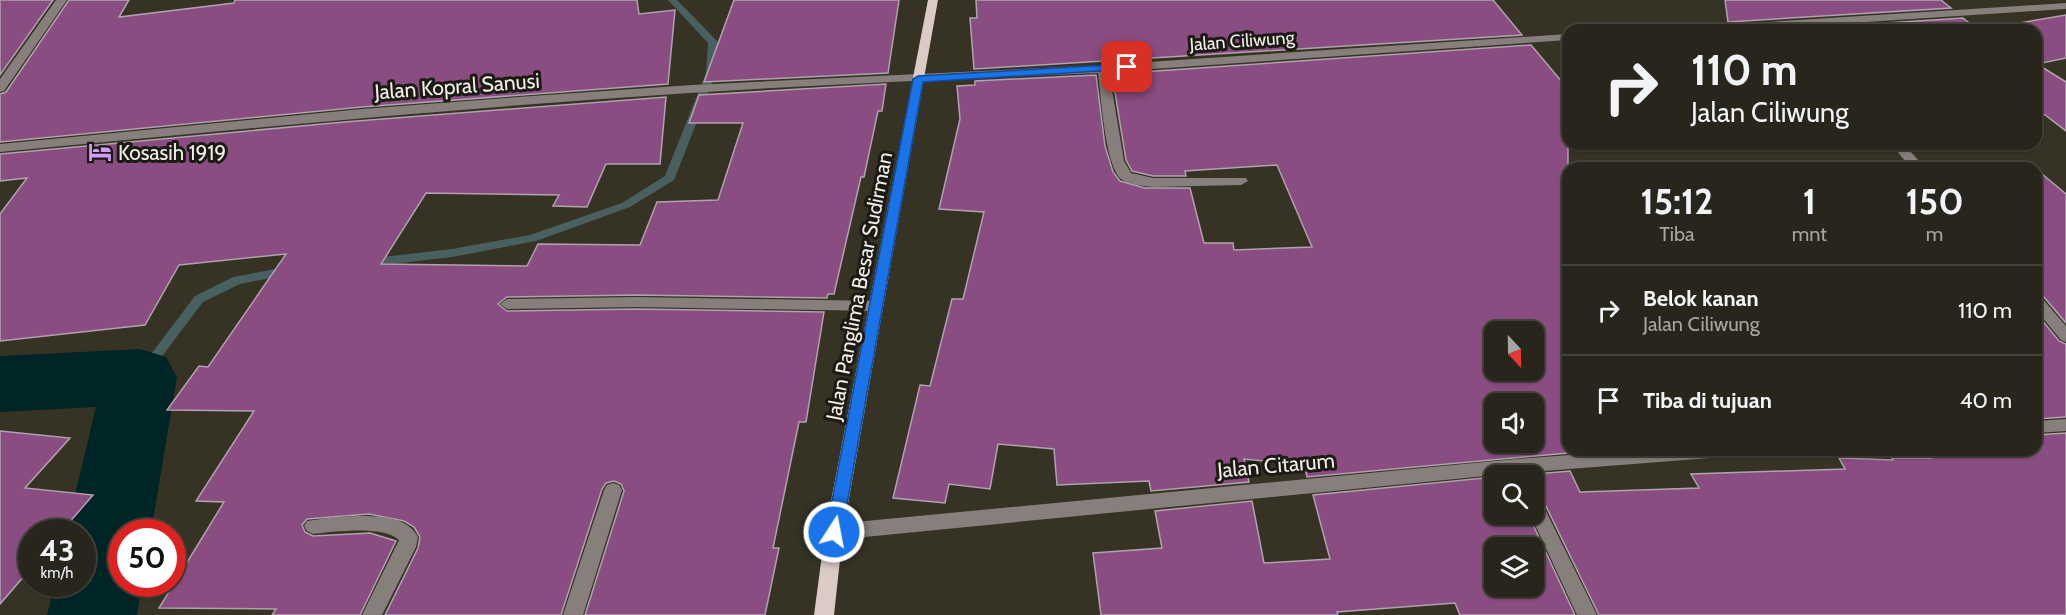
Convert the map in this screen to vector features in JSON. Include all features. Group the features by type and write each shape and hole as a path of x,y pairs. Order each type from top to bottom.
{"main road":[{"name":"Jalan Panglima Besar Sudirman","path":"824,615 834,532 933,0"}],"street":[{"path":"0,88 62,0"},
{"path":"1834,24 2066,6"},
{"name":"Jalan Ciliwung","path":"918,79 1562,38"},
{"path":"1103,69 1120,170 1128,178 1165,182 1241,181"},
{"name":"Jalan Kopral Sanusi","path":"0,147 362,113 693,89 918,79"},
{"path":"1902,150 1913,162"},
{"path":"507,304 637,302 876,306"},
{"path":"2042,308 2066,336"},
{"path":"2042,427 2066,425"},
{"name":"Jalan Citarum","path":"1544,468 1664,456"},
{"name":"Jalan Citarum","path":"834,532 1484,474"},
{"path":"573,615 613,490"},
{"path":"313,526 379,525 402,529 409,537 407,547 372,615"},
{"path":"1544,525 1587,615"}],"building":[{"path":"0,0 53,0 0,75"},
{"path":"69,0 129,0 119,17 234,3 235,0 637,0 639,14 675,10 668,84 362,107 0,142 0,94 6,92"},
{"path":"734,0 899,0 888,73 704,82"},
{"path":"976,0 1493,0 1522,35 974,69 970,18 977,18"},
{"path":"1725,0 1941,0 1951,8 1728,22"},
{"path":"2066,15 2066,58 2042,63 2042,24 2014,24"},
{"path":"1963,18 1970,24 1870,24"},
{"path":"1531,45 1562,82 1562,150 1568,150 1568,162 1562,162 1562,454 1307,477 1304,465 1244,459 1249,482 1151,491 1149,481 1057,485 1054,449 998,444 990,489 949,484 945,503 893,498 920,385 930,386 952,299 963,299 984,212 939,209 960,119 957,86 975,85 975,81 1096,75 1105,146 1113,172 1120,181 1145,188 1190,188 1204,243 1233,243 1234,250 1312,247 1277,165 1185,171 1186,176 1153,176 1132,171 1126,160 1112,74"},
{"path":"2042,67 2066,82 2066,131 2042,113"},
{"path":"886,84 882,111 878,111 864,177 861,177 834,294 828,294 827,298 637,295 507,297 498,304 507,311 637,309 824,312 806,422 799,422 773,548 779,548 765,615 585,615 624,491 621,484 614,481 606,483 602,489 561,615 385,615 418,548 420,537 414,527 404,521 369,514 307,519 302,525 305,532 313,536 370,533 396,541 360,615 272,615 276,609 159,608 166,597 186,597 186,564 224,502 196,501 254,411 167,410 199,366 208,367 286,254 179,265 145,325 0,341 0,214 27,178 0,181 0,154 344,122 666,97 660,164 606,164 587,207 553,206 559,195 426,193 381,264 527,266 538,244 640,245 657,202 718,200 743,123 689,123 699,95"},
{"path":"2042,174 2066,194 2066,323 2043,296"},
{"path":"2042,320 2059,341 2066,344 2066,417 2042,419"},
{"path":"0,431 70,438 25,488 93,495 72,519 18,519 18,583 0,604"},
{"path":"2066,433 2066,615 1599,615 1544,502 1544,473 1570,471 1580,492 1699,488 1691,474 1845,469 1839,458 1893,460 1892,458 1931,458 1930,456 2042,456 2042,435"},
{"path":"1484,478 1484,525 1533,525 1539,537 1484,537 1484,597 1544,597 1544,548 1575,615 1460,615 1455,603 1337,612 1338,615 1101,615 1093,553 1162,548 1155,511 1252,501 1264,563 1330,559 1313,495"}],"waterway":[{"path":"366,263 452,253 532,238 626,205 670,178 711,73 713,42 672,0"},
{"path":"140,377 199,299 237,280 286,271"},
{"path":"0,384 140,377 92,615"}],"place":[{"name":"Kosasih 1919","path":"100,152"}],"route":[{"path":"834,532 918,79 1127,67"}]}
